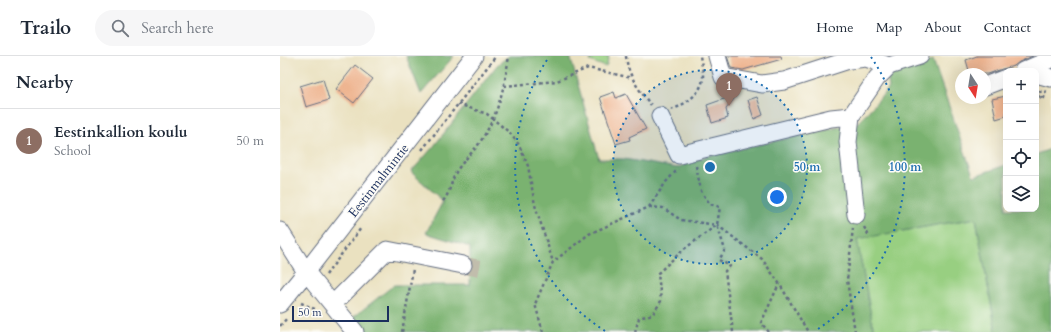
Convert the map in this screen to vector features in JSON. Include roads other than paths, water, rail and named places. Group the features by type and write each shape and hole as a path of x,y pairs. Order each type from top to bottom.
{"street":[{"name":"Eestinmalmintie","path":"289,309 306,272 474,56"},
{"path":"717,56 723,77 762,84 784,81 850,60 866,58 889,66"},
{"path":"856,215 848,142 851,116 877,78 889,66 920,56"},
{"path":"1039,69 1051,59"},
{"path":"1039,76 1051,78"},
{"path":"991,84 1003,79"},
{"path":"660,116 679,154 831,118 851,116"},
{"path":"280,231 306,272 355,332"},
{"path":"333,304 387,250 462,265"}],"tunnel":[{"path":"463,265 487,270"}],"place":[{"name":"Eestinkallion koulu","path":"729,106"}]}
